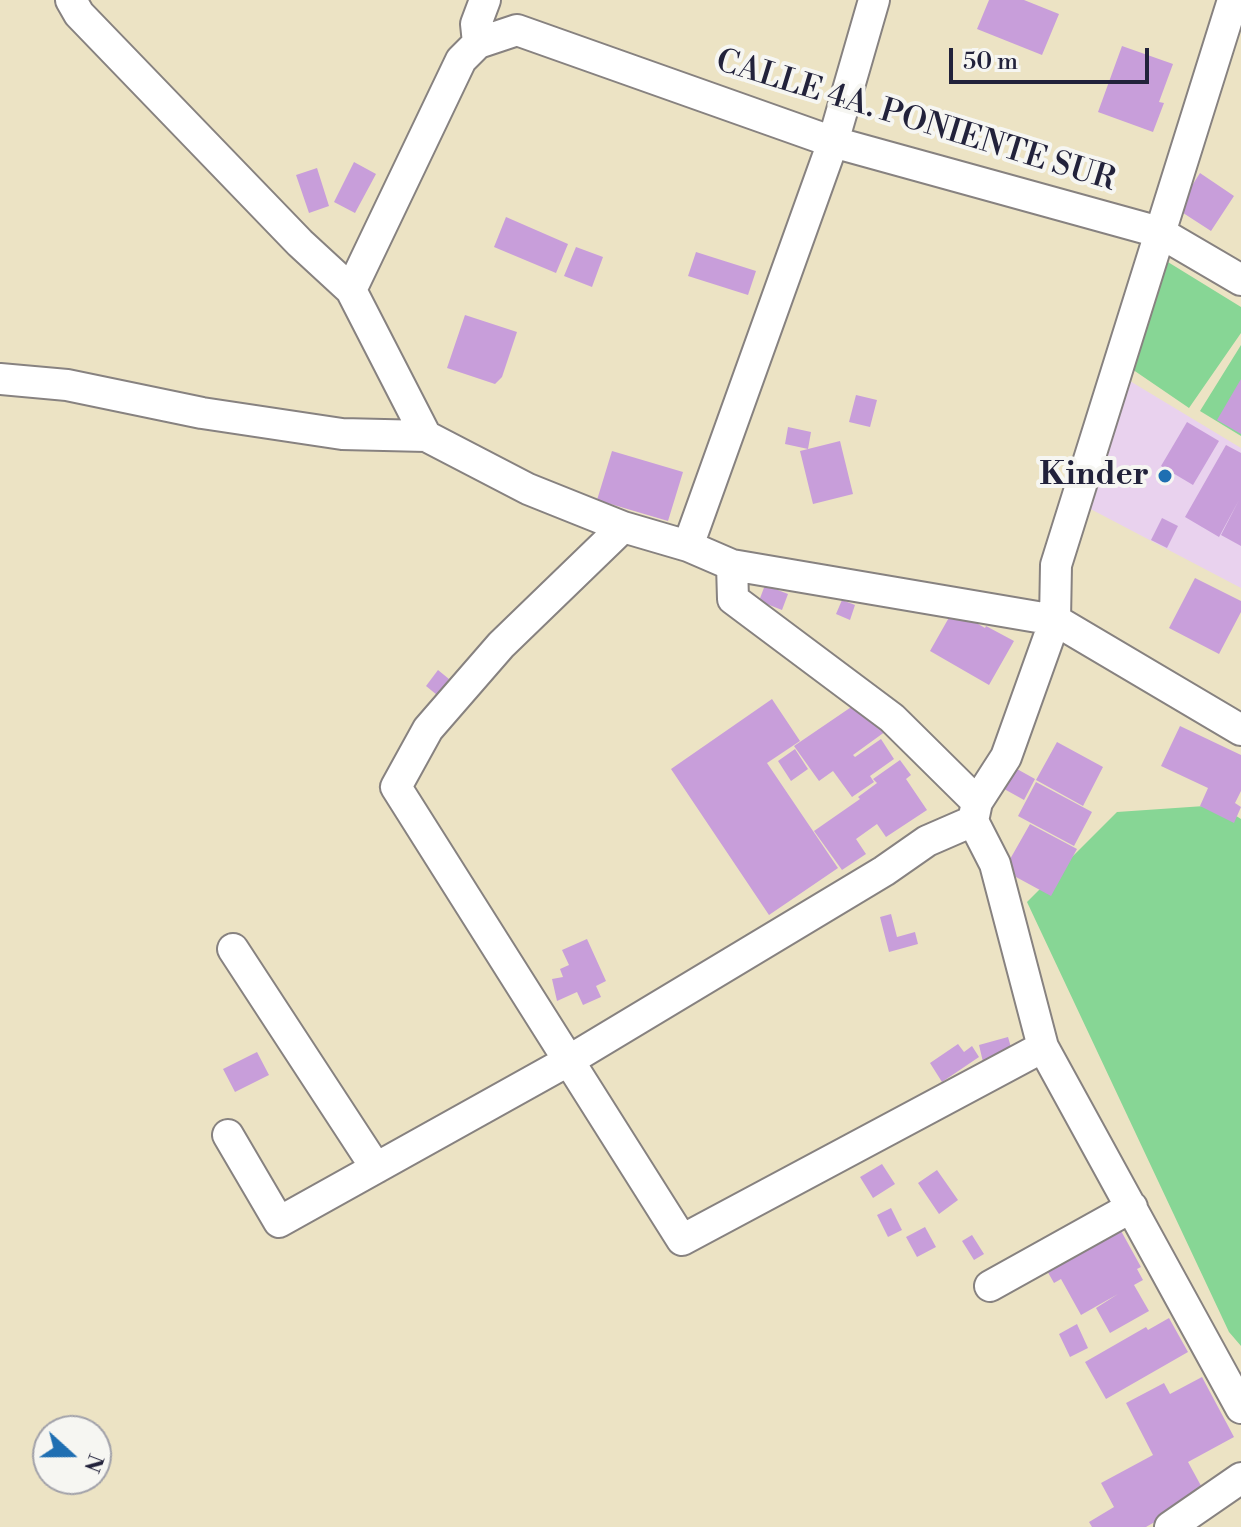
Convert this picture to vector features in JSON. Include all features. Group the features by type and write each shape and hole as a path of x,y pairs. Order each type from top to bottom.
{"street":[{"path":"71,0 79,14 300,243 351,290 426,436"},
{"path":"351,290 461,60 478,43 476,24 485,0"},
{"path":"688,546 833,142 874,0"},
{"path":"228,1135 279,1222 568,1061 884,871 975,811 1006,757 1055,620 1056,565 1233,0"},
{"name":"CALLE 4A. PONIENTE SUR","path":"478,43 517,30 833,142 1159,232 1241,280"},
{"path":"0,379 67,385 202,413 342,434 426,436 528,489 623,527 688,546 732,565 1055,620 1241,730"},
{"path":"623,527 501,645 428,729 396,787 682,1240 1043,1047"},
{"path":"732,565 733,599 892,718 975,811 995,864 1043,1047 1241,1408"},
{"path":"233,949 376,1168"},
{"path":"990,1286 1132,1207"},
{"path":"1170,1527 1241,1478"}],"shaded area":[{"name":"Kinder","path":"1120,375 1241,448 1241,588 1081,504"}],"green space":[{"path":"1163,259 1241,307 1241,333 1189,408 1126,365"},
{"path":"1241,345 1241,436 1200,411"},
{"path":"1219,805 1241,819 1241,1346 1229,1332 1027,902 1117,812"}],"building":[{"path":"989,0 1024,0 1059,14 1042,55 977,29"},
{"path":"1122,46 1173,64 1159,102 1164,103 1153,132 1098,112"},
{"path":"354,162 376,174 355,213 334,202"},
{"path":"317,168 329,206 309,213 296,175"},
{"path":"1200,173 1234,196 1211,231 1177,209"},
{"path":"506,217 568,244 556,273 494,247"},
{"path":"576,247 603,257 592,287 564,276"},
{"path":"696,252 756,271 748,295 688,276"},
{"path":"465,315 517,332 502,377 495,384 447,368"},
{"path":"1241,379 1241,434 1217,420"},
{"path":"856,395 877,400 870,427 849,422"},
{"path":"1187,422 1219,441 1193,485 1161,466"},
{"path":"788,427 811,432 808,449 785,444"},
{"path":"840,441 853,494 813,504 800,451"},
{"path":"1226,445 1241,453 1241,546 1221,535 1239,500 1219,537 1185,517"},
{"path":"612,451 683,472 668,521 597,500"},
{"path":"1162,518 1178,526 1167,548 1151,540"},
{"path":"1195,578 1241,601 1241,612 1219,654 1169,628"},
{"path":"765,585 788,594 782,610 759,601"},
{"path":"842,600 855,605 850,620 836,614"},
{"path":"951,614 964,621 966,617 1014,641 989,685 930,651"},
{"path":"438,670 449,679 437,695 426,686"},
{"path":"772,699 800,741 767,763 838,868 769,915 671,769"},
{"path":"863,699 893,726 853,755 855,757 881,739 894,759 870,776 874,782 852,797 833,771 819,781 794,746"},
{"path":"1180,726 1241,755 1241,791 1235,803 1241,807 1234,823 1200,806 1208,788 1161,766"},
{"path":"1057,742 1103,767 1083,806 1036,780"},
{"path":"795,749 808,769 791,781 778,761"},
{"path":"900,760 911,775 906,779 927,810 886,837 877,824 856,839 866,854 842,870 814,831 860,799 858,797 877,783 873,779"},
{"path":"1008,764 1035,779 1024,800 997,785"},
{"path":"1036,782 1092,812 1074,846 1018,816"},
{"path":"1030,824 1077,849 1051,896 1016,877 1009,861"},
{"path":"891,914 897,937 915,932 918,944 889,952 880,917"},
{"path":"587,939 606,981 596,986 601,997 583,1005 577,992 557,1001 552,979 563,977 560,969 569,965 562,950"},
{"path":"1008,1037 1013,1054 983,1062 979,1045"},
{"path":"958,1044 964,1052 972,1046 979,1057 942,1082 930,1063"},
{"path":"257,1052 269,1075 235,1092 223,1069"},
{"path":"882,1164 895,1184 873,1198 860,1177"},
{"path":"937,1170 958,1200 939,1214 918,1183"},
{"path":"891,1208 902,1230 888,1237 877,1215"},
{"path":"1115,1220 1141,1267 1137,1269 1143,1280 1134,1285 1149,1311 1110,1333 1096,1308 1118,1294 1081,1315 1061,1279 1054,1283 1042,1262"},
{"path":"925,1227 936,1247 917,1257 906,1237"},
{"path":"972,1235 984,1254 974,1260 962,1241"},
{"path":"1169,1318 1188,1352 1106,1399 1085,1362 1146,1327 1148,1330"},
{"path":"1077,1324 1088,1348 1070,1357 1059,1334"},
{"path":"1202,1377 1234,1437 1188,1462 1205,1493 1146,1527 1092,1527 1089,1522 1114,1507 1101,1483 1153,1455 1126,1403 1164,1383 1170,1394"}],"place":[{"name":"Kinder","path":"1165,476"}]}
